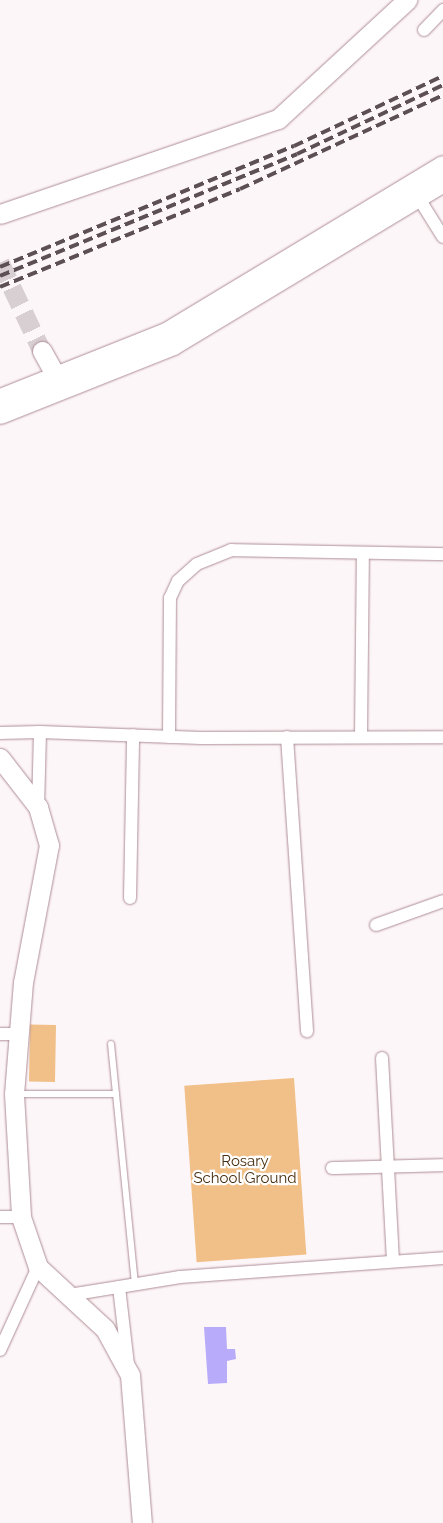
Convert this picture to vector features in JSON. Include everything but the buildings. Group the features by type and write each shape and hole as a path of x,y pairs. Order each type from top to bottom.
{"street":[{"path":"0,214 278,119 407,0"},
{"path":"424,30 443,10"},
{"path":"0,414 59,383 166,332 443,165"},
{"path":"0,398 59,383 173,345 443,182"},
{"path":"418,197 443,237"},
{"path":"42,351 59,383"},
{"path":"169,737 168,616 178,581 211,555 230,550 443,554"},
{"path":"361,736 363,553"},
{"path":"0,733 40,732 169,737 443,737"},
{"path":"40,732 38,807 49,845 23,982 14,1094 21,1217 38,1268 105,1329 130,1375"},
{"path":"130,898 133,735"},
{"path":"288,737 308,1031"},
{"path":"0,758 38,807"},
{"path":"376,925 443,901"},
{"path":"0,1034 19,1034"},
{"path":"382,1058 393,1260"},
{"path":"332,1168 443,1165"},
{"path":"0,1217 21,1217"},
{"path":"69,1295 135,1284 393,1260 443,1258"},
{"path":"0,1350 38,1268"},
{"path":"119,1287 130,1375 142,1523"}],"lane":[{"path":"111,1044 135,1284"},
{"path":"14,1094 116,1094"}],"green space":[{"path":"30,1025 56,1025 55,1082 29,1082"},
{"name":"Rosary School Ground","path":"294,1078 306,1255 197,1262 184,1086"}],"shaded area":[{"path":"204,1327 226,1327 227,1349 235,1349 236,1359 227,1361 227,1383 208,1384"}],"tunnel":[{"path":"0,262 42,351"}],"railway":[{"path":"0,267 294,146 443,76"},
{"path":"0,276 297,154 443,85"},
{"path":"0,287 240,189 443,95"}]}
